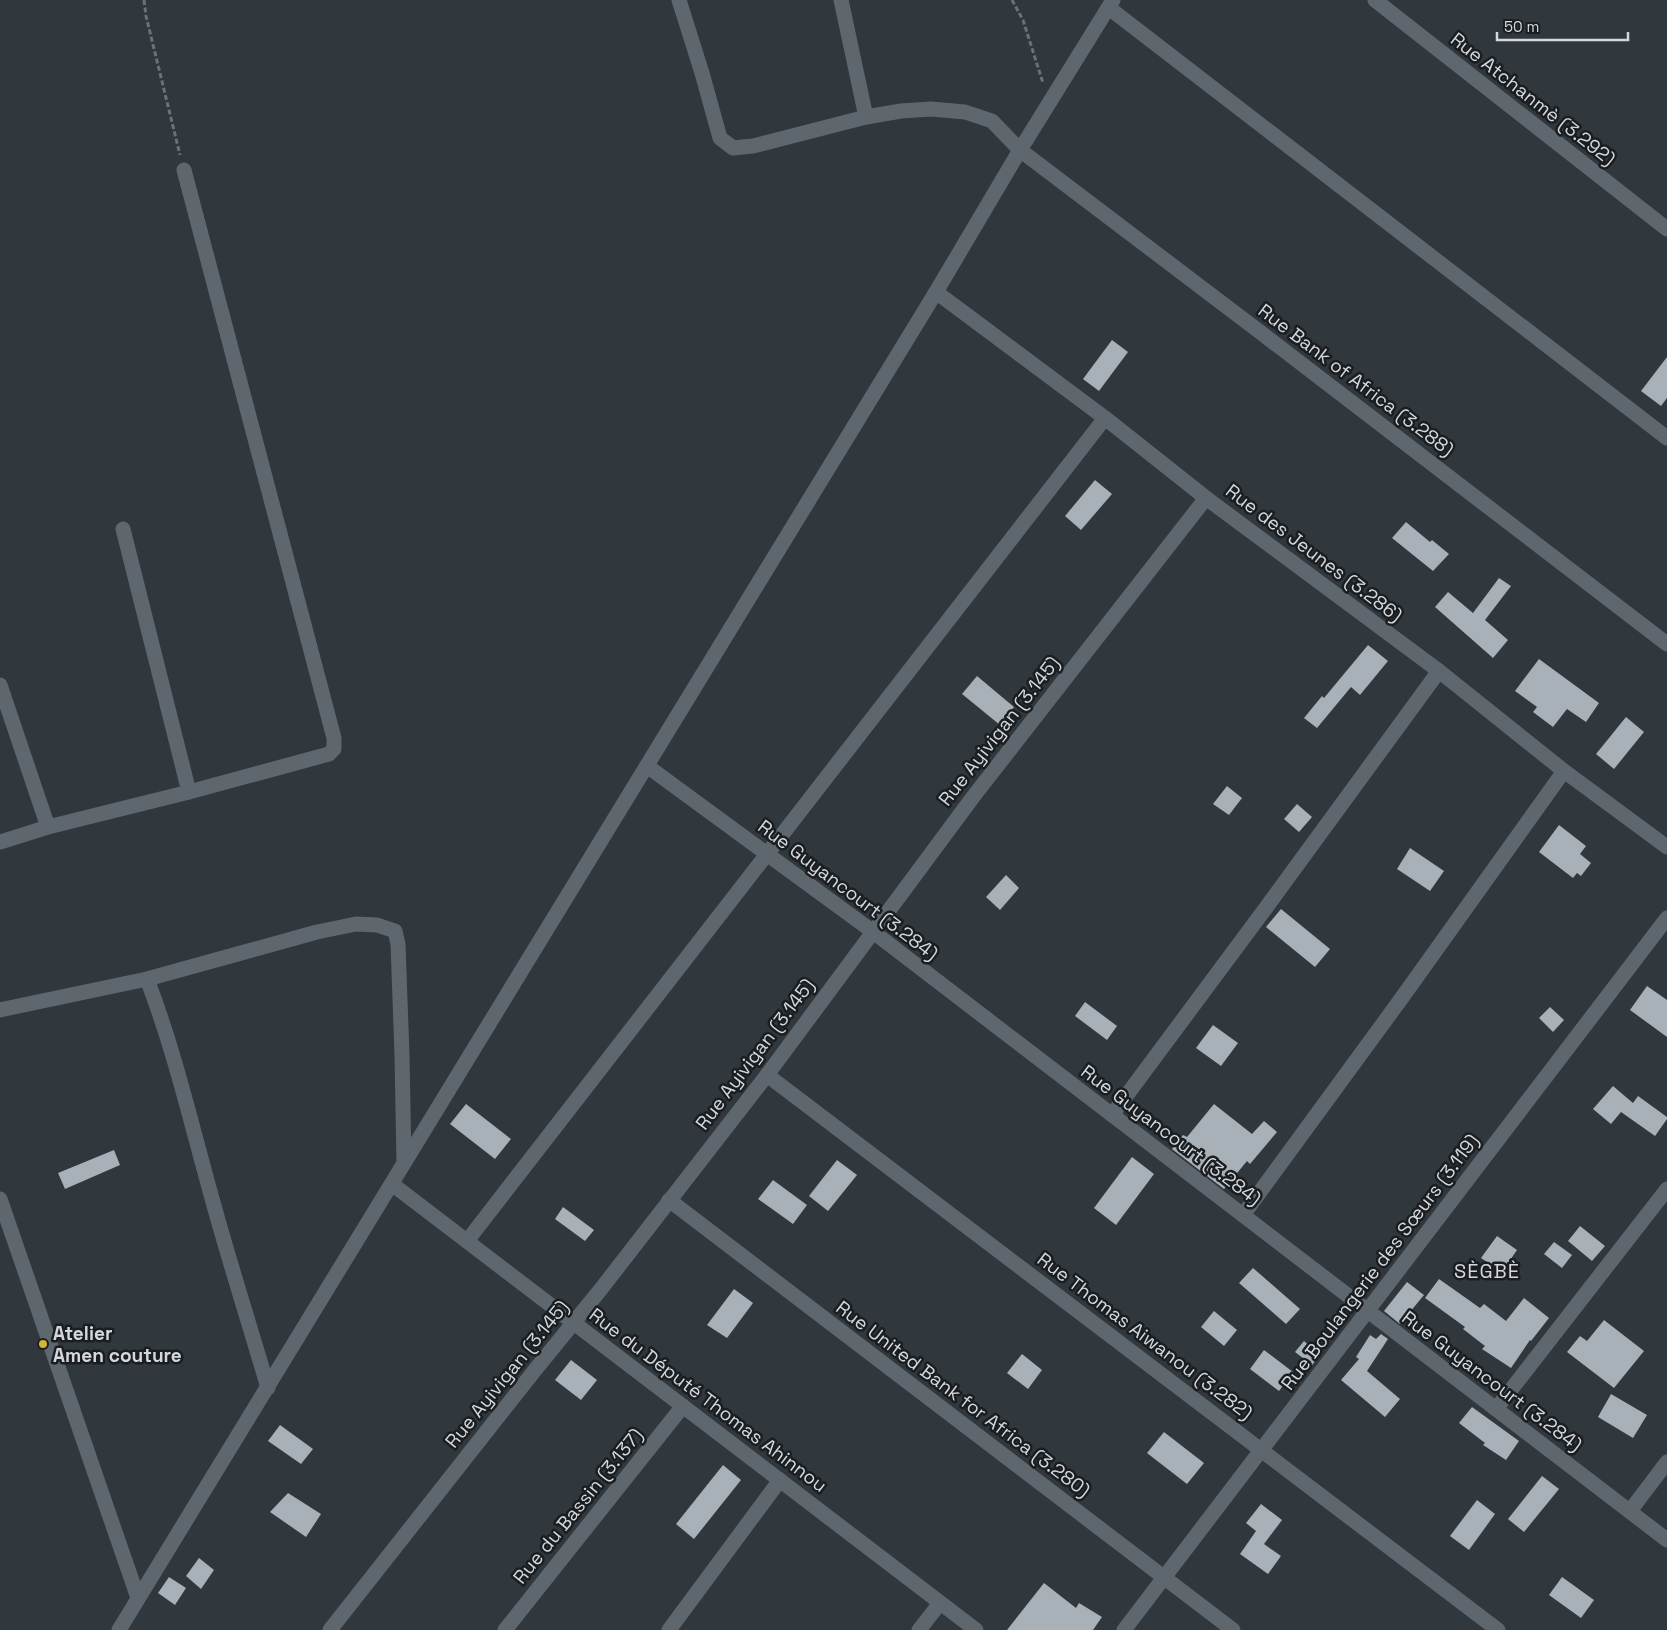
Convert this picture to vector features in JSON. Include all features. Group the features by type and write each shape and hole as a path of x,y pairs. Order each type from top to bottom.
{"street":[{"name":"Rue Bank of Africa (3.288)","path":"679,0 720,138 733,148 753,146 866,117 901,111 931,109 965,112 992,121 1020,150 1667,644"},
{"path":"841,0 866,117"},
{"name":"Rue Atchanmè (3.292)","path":"1374,0 1667,229"},
{"path":"119,1630 936,292 1020,150 1111,4 1667,438"},
{"path":"0,842 48,827 189,792 328,754 334,749 334,738 184,170"},
{"name":"Rue des Jeunes (3.286)","path":"936,292 1105,418 1206,498 1439,671 1564,771 1667,847"},
{"path":"467,1241 1105,418"},
{"name":"Rue Ayivigan (3.145)","path":"330,1630 768,1075 872,931 973,797 1206,498"},
{"path":"123,528 189,792"},
{"path":"1112,1115 1439,671"},
{"path":"0,685 48,827"},
{"name":"Rue Guyancourt (3.284)","path":"647,766 872,931 1667,1540"},
{"path":"1243,1215 1564,771"},
{"name":"Rue Boulangerie des Sœurs (3.119)","path":"1124,1630 1667,918"},
{"path":"0,1010 147,979 317,932 356,924 377,925 394,931 398,944 404,1164"},
{"path":"147,979 161,1015 179,1073 213,1202 268,1388"},
{"name":"Rue Thomas Aiwanou (3.282)","path":"768,1075 1498,1630"},
{"name":"Rue du Député Thomas Ahinnou","path":"392,1184 976,1630"},
{"path":"1496,1409 1667,1189"},
{"path":"0,1199 138,1598"},
{"name":"Rue United Bank for Africa (3.280)","path":"668,1200 1233,1630"},
{"name":"Rue du Bassin (3.137)","path":"505,1630 683,1406"},
{"path":"1630,1511 1667,1462"},
{"path":"668,1630 780,1480"},
{"path":"920,1630 940,1603"}],"path":[{"path":"144,0 146,16 184,170"},
{"path":"1012,0 1023,20 1050,104"}],"building":[{"path":"1112,340 1128,352 1099,391 1083,379"},
{"path":"1667,357 1667,398 1661,406 1641,391"},
{"path":"1095,480 1112,494 1081,530 1065,516"},
{"path":"1406,522 1430,542 1432,540 1449,554 1433,571 1392,538"},
{"path":"1499,578 1511,586 1485,620 1508,640 1493,658 1435,607 1448,592 1473,613"},
{"path":"1368,645 1388,661 1360,695 1351,687 1317,728 1304,718 1322,696 1324,698"},
{"path":"1539,659 1599,703 1586,722 1567,709 1553,727 1533,712 1537,707 1515,691"},
{"path":"977,676 1014,707 1000,725 962,694"},
{"path":"1626,717 1644,732 1614,769 1596,754"},
{"path":"1227,786 1242,798 1229,815 1213,804"},
{"path":"1297,804 1312,817 1299,832 1284,819"},
{"path":"1559,825 1586,846 1580,854 1591,863 1581,876 1577,873 1573,878 1539,852"},
{"path":"1410,848 1444,871 1430,891 1397,869"},
{"path":"1006,875 1019,888 1000,910 986,897"},
{"path":"1281,909 1330,949 1315,967 1266,927"},
{"path":"1647,986 1667,1000 1667,1037 1630,1010"},
{"path":"1085,1002 1117,1026 1107,1040 1075,1016"},
{"path":"1550,1007 1564,1020 1553,1032 1539,1018"},
{"path":"1213,1025 1238,1043 1221,1066 1196,1048"},
{"path":"1613,1086 1633,1103 1638,1096 1667,1117 1655,1136 1621,1112 1611,1124 1593,1109"},
{"path":"466,1104 511,1139 495,1159 450,1124"},
{"path":"1214,1104 1252,1134 1264,1121 1277,1132 1250,1164 1247,1161 1224,1189 1172,1149 1183,1135 1187,1137"},
{"path":"114,1150 120,1165 65,1189 58,1173"},
{"path":"1132,1157 1154,1174 1116,1225 1094,1208"},
{"path":"837,1160 857,1175 828,1211 809,1196"},
{"path":"773,1180 807,1205 793,1224 758,1199"},
{"path":"563,1207 594,1230 585,1241 555,1219"},
{"path":"1580,1226 1605,1246 1592,1261 1568,1241"},
{"path":"1497,1236 1517,1250 1502,1272 1481,1258"},
{"path":"1554,1242 1572,1255 1562,1268 1544,1254"},
{"path":"1253,1268 1300,1309 1286,1324 1239,1283"},
{"path":"1439,1279 1480,1308 1484,1304 1506,1321 1524,1298 1549,1318 1530,1340 1511,1368 1482,1349 1485,1346 1463,1329 1465,1327 1425,1298"},
{"path":"1407,1282 1424,1295 1400,1324 1384,1311"},
{"path":"734,1289 753,1303 727,1338 707,1325"},
{"path":"1214,1311 1237,1330 1224,1346 1201,1327"},
{"path":"1604,1320 1644,1351 1614,1388 1567,1352 1580,1336 1587,1341"},
{"path":"1381,1334 1388,1339 1367,1371 1400,1399 1385,1417 1341,1380 1359,1359 1356,1357 1370,1335 1376,1339"},
{"path":"1304,1341 1320,1355 1312,1365 1295,1352"},
{"path":"1264,1350 1293,1372 1279,1391 1250,1369"},
{"path":"1022,1354 1042,1370 1028,1389 1007,1373"},
{"path":"571,1360 597,1380 581,1400 555,1380"},
{"path":"1611,1394 1647,1415 1633,1438 1598,1417"},
{"path":"1472,1407 1519,1441 1506,1460 1483,1445 1485,1443 1459,1423"},
{"path":"280,1425 313,1449 301,1464 268,1441"},
{"path":"1164,1432 1204,1463 1187,1484 1147,1453"},
{"path":"723,1465 741,1480 694,1539 676,1524"},
{"path":"1542,1476 1559,1489 1524,1532 1508,1519"},
{"path":"288,1493 321,1514 306,1537 270,1512"},
{"path":"1477,1500 1495,1514 1469,1550 1450,1536"},
{"path":"1261,1504 1282,1520 1264,1544 1281,1556 1268,1574 1240,1554 1256,1531 1246,1523"},
{"path":"199,1558 214,1570 201,1589 186,1576"},
{"path":"169,1577 186,1588 175,1605 158,1593"},
{"path":"1562,1577 1594,1600 1581,1618 1549,1595"},
{"path":"1044,1583 1076,1608 1079,1603 1102,1617 1093,1630 1007,1630"}],"place":[{"name":"Atelier Amen couture","path":"43,1344"}],"district":[{"name":"SÈGBÈ","path":"1487,1271"}]}
